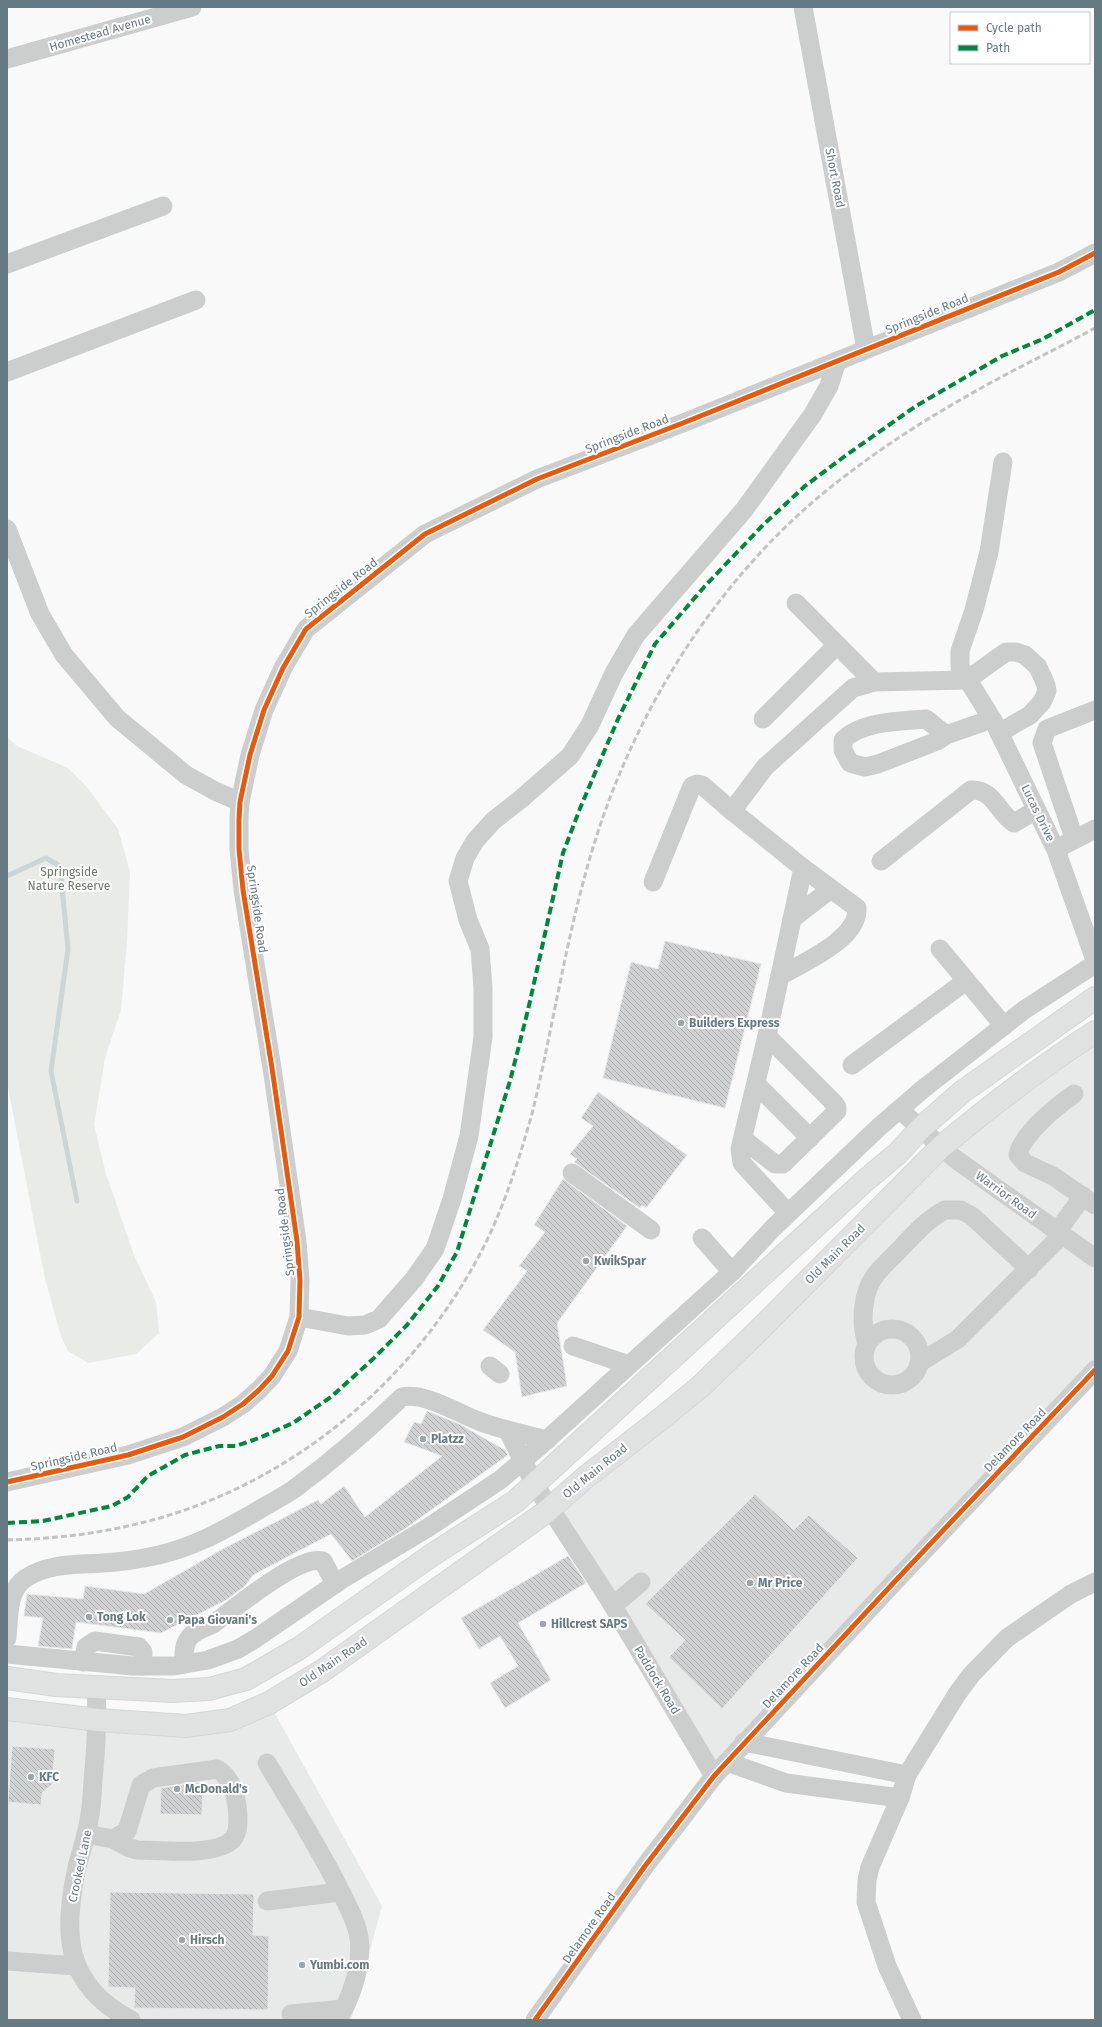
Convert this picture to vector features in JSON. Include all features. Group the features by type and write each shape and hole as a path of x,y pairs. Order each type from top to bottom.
{"main road":[{"path":"7,1678 56,1685 186,1691 209,1689 246,1679 298,1649 432,1555 516,1501 867,1179 897,1154 920,1129 962,1092 1095,998"},
{"name":"Old Main Road","path":"7,1709 98,1720 186,1726 230,1720 269,1703 322,1671 550,1508 586,1477 701,1386 754,1335 941,1146 972,1120 1063,1052 1095,1032"}],"street":[{"name":"Homestead Avenue","path":"7,59 192,7"},
{"name":"Short Road","path":"803,7 866,349"},
{"path":"7,264 163,206"},
{"name":"Springside Road","path":"7,1482 128,1455 183,1437 223,1417 259,1390 283,1360 288,1351 299,1317 300,1280 296,1233 276,1092 243,890 239,849 240,802 250,755 264,710 282,668 306,629 426,534 537,479 683,423 836,360 1059,272 1095,253"},
{"path":"7,372 196,300"},
{"path":"299,1317 348,1326 365,1325 379,1319 414,1279 435,1249 452,1199 469,1136 483,1037 483,988 480,949 468,920 458,881 465,858 475,841 493,821 521,799 570,756 590,725 614,673 636,635 712,549 772,471 813,414 829,386 836,360"},
{"path":"966,677 960,667 960,652 974,610 989,552 1003,462"},
{"path":"7,530 40,614 64,654 117,718 186,775 215,791 240,802"},
{"path":"796,603 874,682"},
{"path":"763,719 837,645"},
{"path":"732,811 765,767 853,688 874,682 966,677 1008,652 1025,655 1033,661 1042,673 1047,691 1042,702 1030,715 996,726 946,735 937,741 901,756 865,767 850,763 843,750 844,740 849,734 868,726 926,719 946,735"},
{"name":"Lucas Drive","path":"966,677 996,726 1056,850 1095,960"},
{"path":"1074,838 1042,743 1047,729 1095,710"},
{"path":"653,882 692,786 697,784 702,785 803,868 857,908 857,916 853,926 842,939 780,976"},
{"path":"881,861 972,790 986,792 1006,818 1014,823 1036,810"},
{"path":"1056,850 1074,838 1095,829"},
{"path":"788,1213 742,1163 740,1149 767,1036 803,868"},
{"path":"792,919 831,889"},
{"path":"940,949 1004,1026"},
{"path":"7,1654 83,1662 142,1666 184,1664 208,1660 238,1649 335,1584 436,1522 500,1480 547,1440 732,1272 788,1213 847,1156 900,1110 1024,1010 1095,964"},
{"path":"852,1065 966,981"},
{"path":"742,1139 775,1164 783,1164 837,1112 837,1107 767,1036"},
{"path":"756,1084 810,1138"},
{"path":"919,1363 958,1339 1028,1268 1089,1200 1053,1176 1025,1163 1018,1155 1019,1150 1026,1140 1050,1112 1074,1094"},
{"name":"Warrior Road","path":"900,1110 954,1158 1059,1234 1095,1258"},
{"path":"572,1173 651,1230"},
{"path":"868,1343 864,1332 863,1321 869,1288 876,1274 911,1238 945,1210 961,1210 972,1216 1028,1268"},
{"path":"702,1238 732,1272"},
{"path":"886,1329 902,1330 915,1340 918,1347 919,1363 912,1377 905,1382 898,1384 882,1383 869,1374 864,1359 868,1343 872,1337 886,1329"},
{"path":"573,1346 629,1365"},
{"name":"Delamore Road","path":"535,2020 649,1860 744,1742 1095,1370"},
{"path":"7,1638 13,1593 20,1582 26,1578 40,1570 59,1566 104,1563 158,1555 185,1547 218,1534 293,1490 364,1433 402,1397 410,1396 427,1400 508,1431 547,1440"},
{"name":"Paddock Road","path":"508,1431 535,1485 721,1769"},
{"path":"184,1664 184,1647 192,1635 211,1624 278,1577 300,1565 313,1560 323,1561 335,1584"},
{"path":"613,1606 640,1582"},
{"path":"912,2020 887,1966 866,1902 866,1880 870,1867 900,1798 907,1775 957,1694 976,1670 1007,1638 1071,1594 1095,1582"},
{"name":"Crooked Lane","path":"96,1686 98,1720 90,1819 77,1868 70,1917 71,1949 76,1966 84,1983 97,1997 118,2013 131,2020"},
{"path":"744,1742 907,1775"},
{"path":"264,1768 304,1824 351,1914 359,1938 360,1958 341,2015 291,2014"},
{"path":"86,1834 113,1839 130,1848 138,1850 185,1851 222,1846 235,1838 238,1827 237,1804 232,1786 222,1772 217,1769 154,1778 141,1785 127,1831 113,1839"},
{"path":"721,1769 786,1783 900,1798"},
{"path":"267,1901 340,1892"},
{"path":"7,1961 76,1966"},
{"path":"97,1997 104,2020"}],"shaded area":[{"path":"1095,1032 1095,1370 714,1776 551,1508 884,1205"},
{"path":"269,1703 382,1906 351,2020 131,2020 7,1961 7,1709 186,1726"}],"green space":[{"name":"Springside Nature Reserve","path":"7,737 17,746 68,768 87,787 118,829 130,872 127,942 121,1010 105,1058 94,1125 106,1174 134,1255 156,1302 159,1333 136,1354 88,1363 68,1351 61,1336 45,1279 7,1082"},
{"path":"7,1961 76,1966 131,2020 7,2020"}],"building":[{"name":"Builders Express","path":"665,941 761,964 725,1108 603,1078 631,962 658,969"},
{"path":"598,1092 687,1155 646,1208 642,1205 640,1208 574,1162 577,1159 570,1154 593,1126 581,1118"},
{"path":"563,1179 627,1226 557,1323 567,1386 522,1397 515,1352 483,1330 527,1271 519,1266 545,1232 534,1225"},
{"path":"427,1411 459,1424 505,1450 508,1455 406,1528 352,1561 331,1534 253,1575 245,1586 226,1600 161,1633 76,1622 72,1649 38,1646 43,1618 24,1616 27,1594 83,1599 85,1586 144,1594 221,1550 318,1500 321,1504 344,1486 365,1517 442,1456 404,1442 414,1422 421,1424"},
{"path":"755,1494 794,1530 809,1515 858,1558 722,1709 669,1657 685,1640 645,1604"},
{"path":"568,1556 586,1583 518,1623 551,1680 505,1708 490,1683 518,1666 500,1636 479,1649 461,1618"},
{"path":"12,1746 55,1749 52,1784 42,1793 41,1805 8,1802"},
{"path":"203,1782 202,1815 160,1814 161,1788"},
{"path":"110,1892 254,1894 253,1935 269,1936 268,2010 134,2008 135,1988 108,1987"}],"waterway":[{"path":"7,876 46,858 60,866 68,949 51,1071 77,1201"}],"railway":[{"path":"7,1540 53,1538 98,1532 128,1526 186,1510 241,1487 293,1457 342,1422 386,1382 426,1337 460,1288 496,1221 514,1174 533,1110 572,926 591,853 603,817 622,768 644,720 670,674 699,629 731,587 766,547 804,510 845,476 906,433 984,386 1095,328"}],"marked path":[{"path":"7,1523 43,1521 112,1506 128,1497 148,1476 185,1455 219,1446 236,1446 293,1423 331,1397 373,1359 407,1325 438,1286 457,1252 510,1081 528,1010 563,853 618,719 655,644 705,586 763,525 805,486 916,406 1002,356 1043,339 1095,310"}],"cycle path":[{"path":"7,1482 128,1455 183,1437 223,1417 243,1404 272,1376 288,1351 299,1317 300,1280 297,1241 272,1068 243,890 239,849 239,819 240,802 250,755 264,710 283,668 306,629 425,534 537,479 683,423 1059,272 1095,253"},
{"path":"535,2020 645,1866 714,1776 898,1578 1095,1370"}],"place":[{"name":"Builders Express","path":"681,1023"},
{"name":"KwikSpar","path":"586,1261"},
{"name":"Platzz","path":"423,1439"},
{"name":"Mr Price","path":"750,1583"},
{"name":"Tong Lok","path":"89,1617"},
{"name":"Papa Giovani's","path":"170,1620"},
{"name":"Hillcrest SAPS","path":"543,1624"},
{"name":"KFC","path":"31,1777"},
{"name":"McDonald's","path":"177,1789"},
{"name":"Hirsch","path":"182,1940"},
{"name":"Yumbi.com","path":"302,1965"}]}
